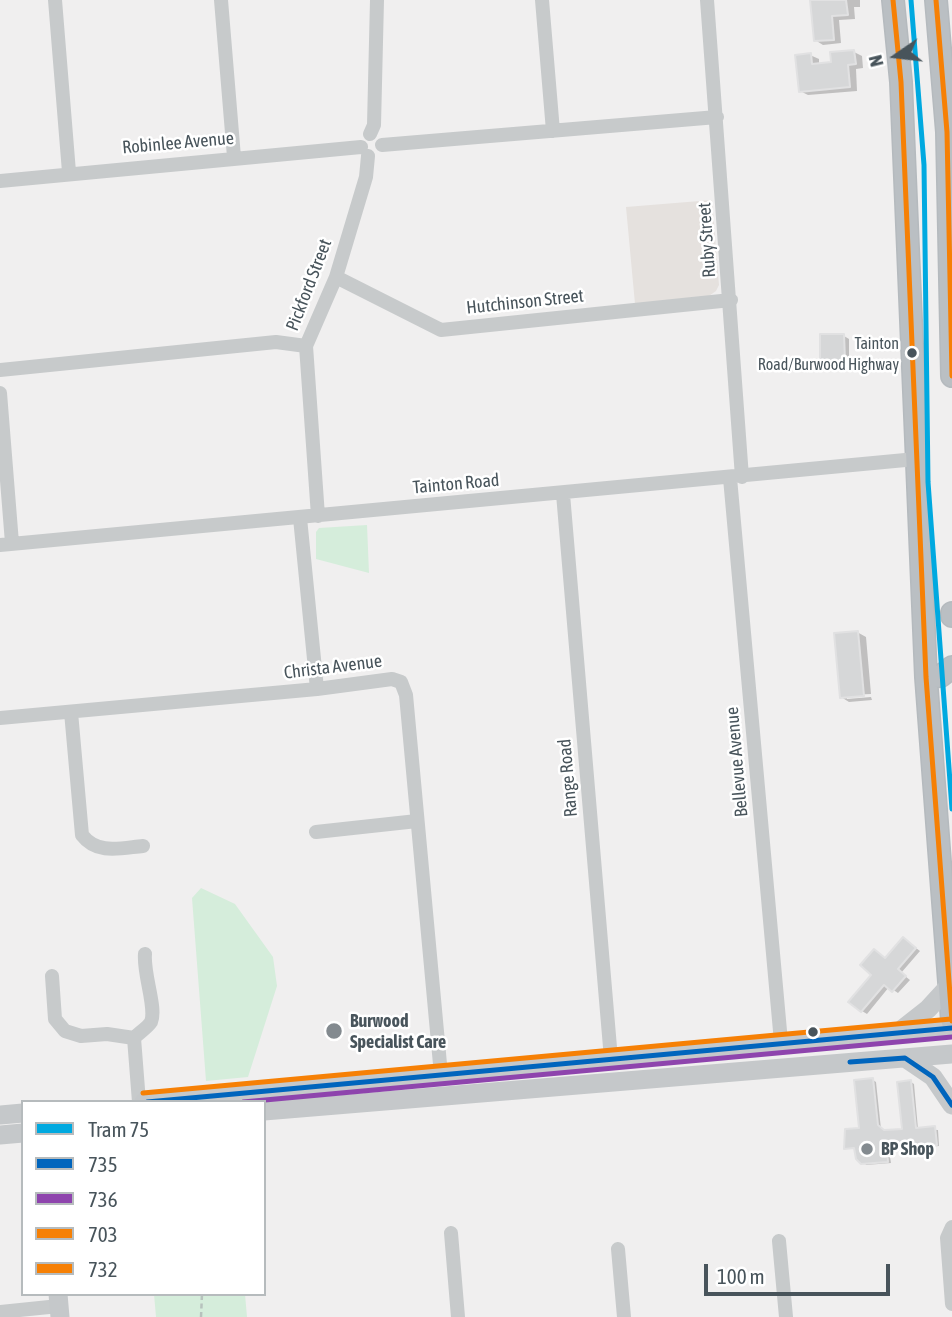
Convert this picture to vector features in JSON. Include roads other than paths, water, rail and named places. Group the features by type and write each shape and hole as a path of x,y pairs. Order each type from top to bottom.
{"highway":[{"path":"893,0 901,82 926,677 952,1021"},
{"path":"936,0 947,132 952,376"},
{"path":"926,677 941,676 952,667"}],"main road":[{"path":"900,1031 928,1009 950,985"},
{"path":"164,1100 952,1028"},
{"path":"266,1111 952,1054"},
{"path":"905,1058 933,1077 952,1105"},
{"path":"440,1075 443,1095"},
{"path":"0,1115 21,1113"},
{"path":"0,1135 21,1133"}],"street":[{"path":"55,0 69,172"},
{"path":"221,0 234,157"},
{"path":"370,134 376,135 382,145 380,152 364,151 361,141 370,134 374,125 377,0"},
{"path":"542,0 554,131"},
{"name":"Ruby Street","path":"707,0 731,300 736,477"},
{"path":"382,145 717,117"},
{"name":"Robinlee Avenue","path":"0,181 234,157 364,151"},
{"name":"Pickford Street","path":"318,516 306,346 336,277 366,177 364,151"},
{"name":"Hutchinson Street","path":"336,277 441,330 731,300"},
{"path":"0,370 276,342 306,346"},
{"path":"0,393 6,544"},
{"name":"Tainton Road","path":"6,544 916,459"},
{"name":"Bellevue Avenue","path":"736,477 782,1042"},
{"name":"Range Road","path":"563,494 611,1059"},
{"path":"300,518 317,689"},
{"name":"Christa Avenue","path":"0,718 317,689 392,679 401,682 407,695 440,1075"},
{"path":"71,712 82,835 89,844 106,849 143,846"},
{"path":"316,832 416,821"},
{"path":"134,1038 150,1022 153,1005 146,986 145,954"},
{"path":"52,976 55,1019 65,1031 81,1036 107,1034 134,1038"},
{"path":"134,1038 142,1100"},
{"path":"952,1227 947,1238 952,1304"},
{"path":"451,1233 458,1317"},
{"path":"779,1241 786,1317"},
{"path":"618,1249 624,1317"},
{"path":"0,1312 59,1306"}],"tram line":[{"name":"75","path":"911,0 924,165 928,482 952,809"}],"place":[{"name":"Tainton Road/Burwood Highway","path":"912,353"},
{"name":"Burwood Specialist Care","path":"334,1031"},
{"name":"BP Shop","path":"867,1149"}]}
